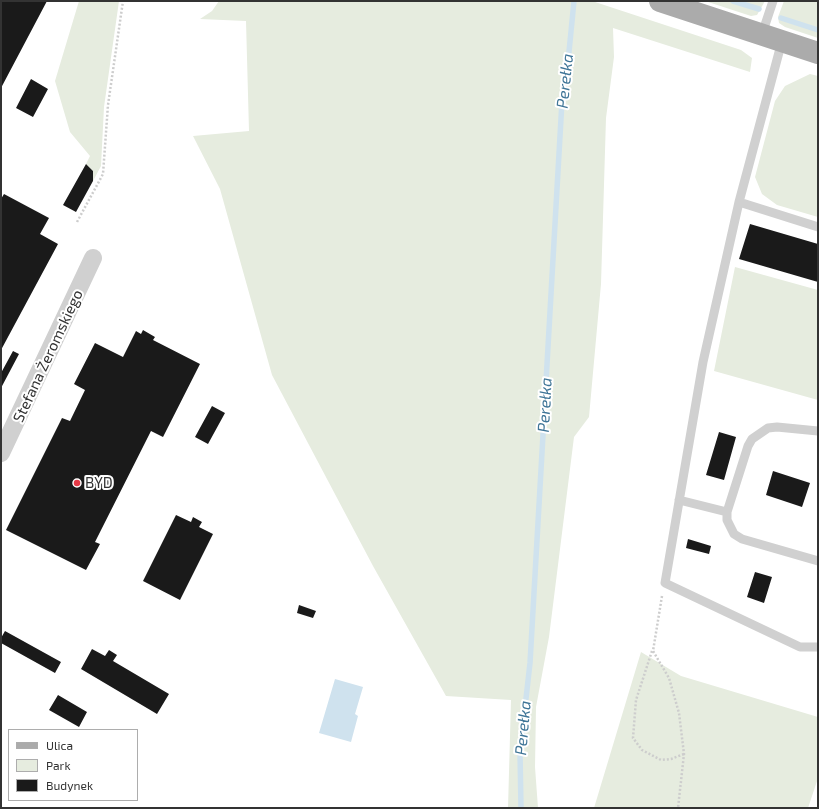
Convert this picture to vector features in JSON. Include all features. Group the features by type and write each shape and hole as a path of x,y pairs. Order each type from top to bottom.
{"main road":[{"path":"660,1 818,53"}],"street":[{"name":"Stefana Żeromskiego","path":"1,453 93,258"}],"lane":[{"path":"762,34 773,1"},
{"path":"782,41 739,202 703,362 665,583 800,647 818,647"},
{"path":"739,202 818,227"},
{"path":"818,431 777,427 768,428 752,439 748,446 727,512 727,520 734,534 742,539 818,561"},
{"path":"679,500 727,512"}],"path":[{"path":"77,222 103,174 108,105 123,1"},
{"path":"665,583 653,651 636,700 633,738 642,750 661,760 671,760 684,754"},
{"path":"653,651 668,678 679,713 684,754 678,808"}],"green space":[{"path":"79,1 119,1 104,107 101,166 93,181 93,171 86,164 90,156 70,132 55,81"},
{"path":"219,1 592,1 741,50 752,58 750,72 613,28 614,57 606,118 601,284 589,417 574,437 549,637 536,707 535,767 538,808 508,808 511,700 446,696 373,566 272,375 220,189 193,136 249,131 246,21 200,19 212,11"},
{"path":"705,1 765,1 757,15 751,16"},
{"path":"784,1 818,1 818,38 785,27 779,23 778,17"},
{"path":"810,74 818,76 818,217 777,205 762,194 755,177 775,101 785,86"},
{"path":"735,267 818,290 818,400 714,371"},
{"path":"641,652 681,676 818,717 818,778 808,808 594,808"}],"water":[{"path":"335,679 363,687 355,714 358,716 351,742 319,733"}],"building":[{"path":"1,1 47,1 1,88"},
{"path":"31,79 48,89 33,117 16,108"},
{"path":"86,164 93,171 93,181 76,212 63,205"},
{"path":"4,194 49,218 40,234 58,244 1,350 1,199"},
{"path":"750,224 818,244 818,282 739,259"},
{"name":"BYD","path":"143,330 155,337 153,340 200,364 163,437 151,431 95,542 100,544 86,570 6,530 62,418 70,421 85,390 74,384 95,343 123,357 136,331 141,334"},
{"path":"13,351 19,354 1,388 1,373"},
{"path":"212,406 225,413 208,444 195,437"},
{"path":"719,432 736,437 724,480 706,475"},
{"path":"773,471 810,483 802,507 766,495"},
{"path":"176,515 191,522 193,517 202,522 199,527 213,534 180,600 143,581"},
{"path":"688,539 711,546 709,554 686,548"},
{"path":"755,572 772,577 764,603 747,597"},
{"path":"299,605 316,611 313,618 297,613"},
{"path":"5,631 61,662 55,673 1,643 1,638"},
{"path":"92,649 105,656 109,650 117,655 113,661 169,694 157,714 81,669"},
{"path":"58,695 87,712 79,727 49,710"}],"waterway":[{"name":"Perełka","path":"521,808 520,752 530,663 562,101 568,62 574,1"},
{"path":"733,1 759,9"},
{"path":"781,18 818,30"}],"place":[{"name":"BYD","path":"77,483"}]}
